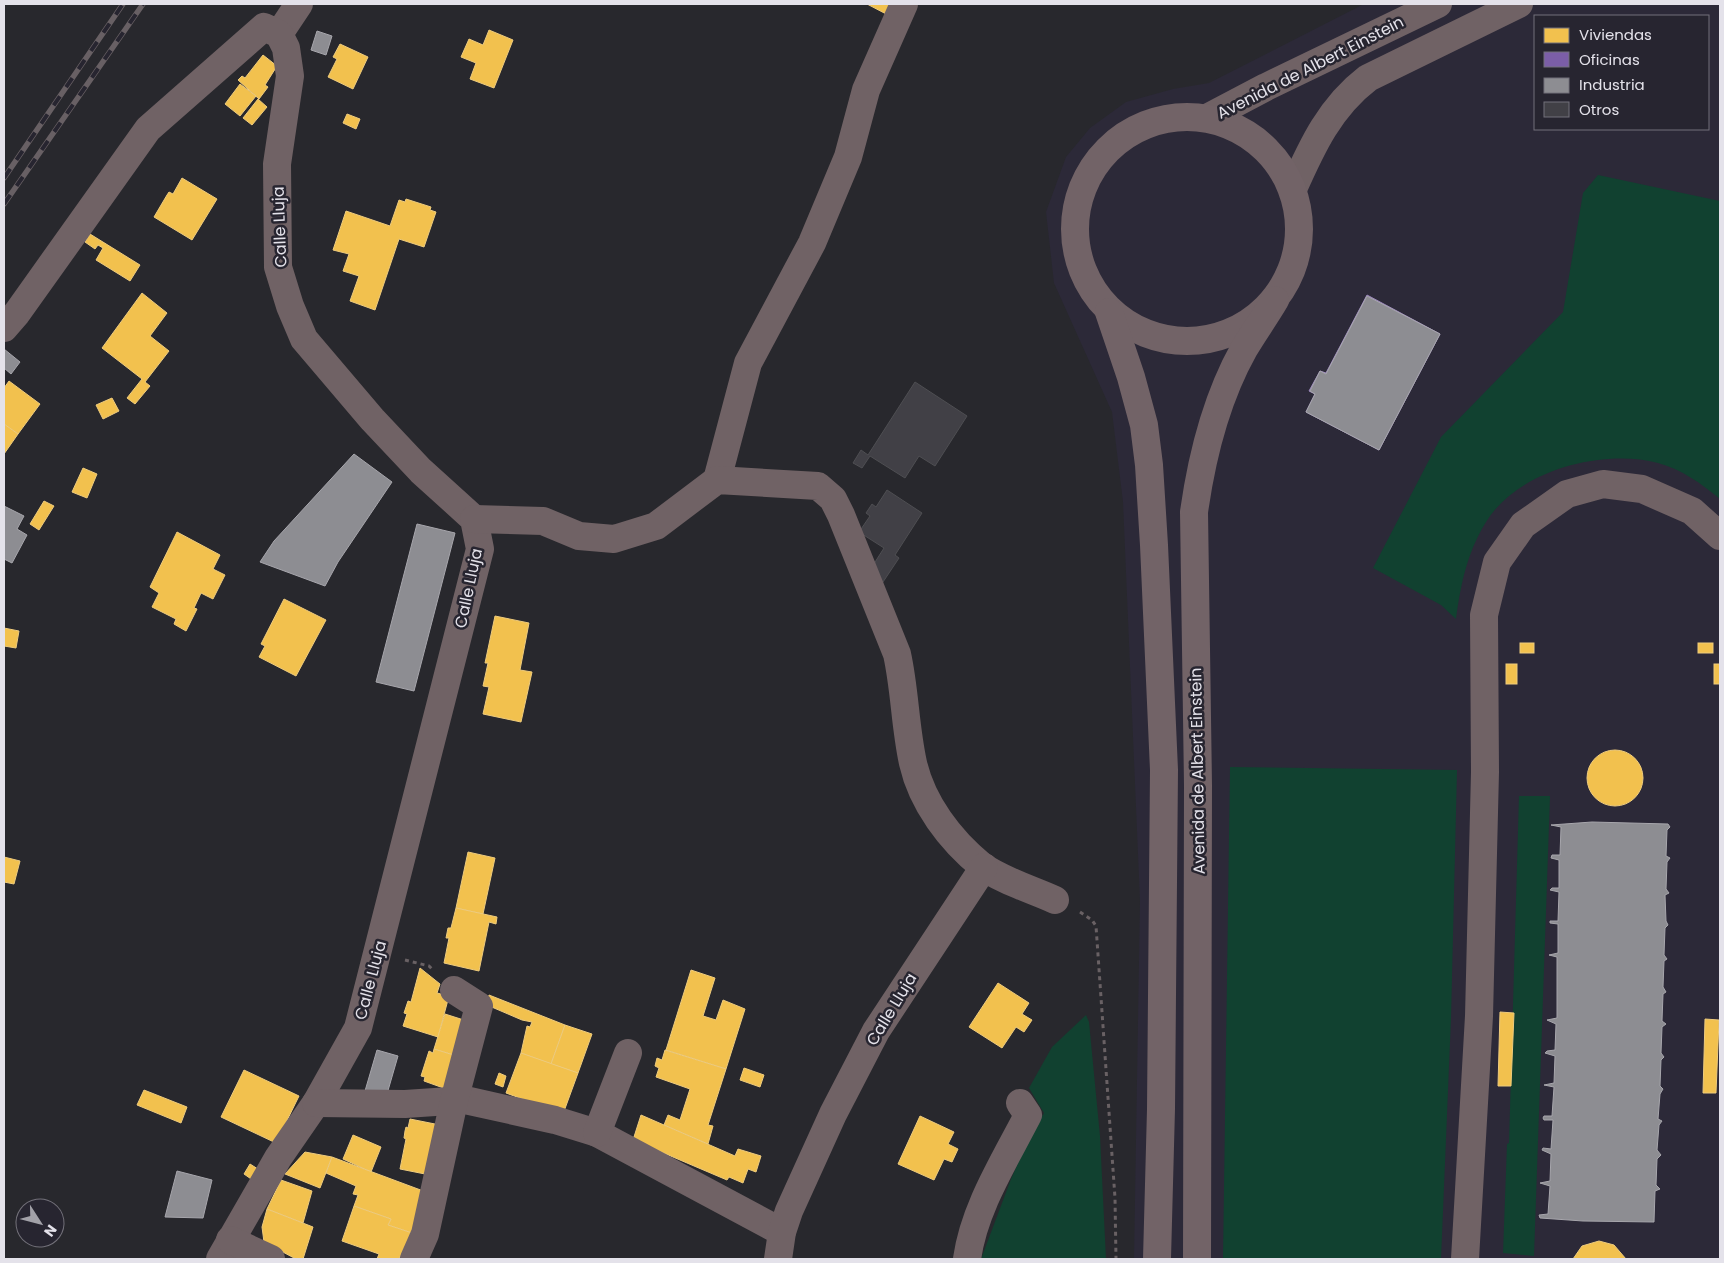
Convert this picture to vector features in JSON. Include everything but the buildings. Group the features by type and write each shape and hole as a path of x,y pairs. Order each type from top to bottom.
{"main road":[{"path":"1275,300 1252,321 1224,336 1195,342 1163,340 1135,330 1109,312 1090,287 1080,260 1074,217 1081,190 1093,167 1114,144 1138,128 1169,118 1209,117 1230,124 1255,140 1275,160 1293,189"},
{"name":"Avenida de Albert Einstein","path":"1197,1259 1198,794 1194,512 1199,476 1219,403 1244,350 1290,274 1298,250 1299,220 1293,189"},
{"name":"Avenida de Albert Einstein","path":"1109,312 1131,377 1144,425 1153,528 1164,770 1161,1109 1157,1259"}],"street":[{"path":"4,328 17,313 148,129 264,27 280,34 299,4"},
{"path":"474,519 543,522 579,536 614,539 656,526 717,480 748,362 812,244 848,157 866,90 904,4"},
{"name":"Avenida de Albert Einstein","path":"1209,117 1438,4"},
{"path":"1293,189 1312,145 1326,122 1354,89 1368,78 1520,4"},
{"name":"Calle Lluja","path":"271,1259 225,1250 278,1158 316,1103 358,1028 480,549 474,519 421,471 372,419 304,339 290,306 278,267 277,164 290,76 286,48 280,34"},
{"path":"717,480 811,484 826,491 833,499 881,611 896,654 902,675 913,763 919,784 938,818 963,847 984,867 1055,900"},
{"path":"1465,1259 1479,1016 1486,772 1484,615 1497,562 1523,525 1567,494 1603,484 1642,489 1692,511 1720,536"},
{"name":"Calle Lluja","path":"778,1259 782,1232 789,1210 833,1114 876,1031 984,867"},
{"path":"414,1259 424,1234 454,1100 479,1006 454,990"},
{"path":"597,1133 628,1053"},
{"path":"316,1103 405,1104 464,1100 512,1110 597,1133 782,1232"},
{"path":"966,1259 969,1242 978,1216 1028,1115 1020,1103"}],"path":[{"path":"1055,900 1092,920 1096,926 1115,1198 1116,1259"},
{"path":"378,952 428,966 454,990"}],"shaded area":[{"path":"1364,4 1720,4 1720,1259 1134,1259 1140,901 1123,502 1112,412 1054,283 1046,212 1066,157 1090,128 1126,102 1173,89 1209,83"}],"green space":[{"path":"1598,175 1720,201 1720,499 1699,483 1675,469 1637,459 1590,461 1544,475 1523,486 1505,500 1482,528 1467,566 1460,592 1456,619 1441,605 1373,568 1441,437 1563,312 1583,193"},
{"path":"1230,767 1457,770 1451,1018 1441,1259 1223,1259"},
{"path":"1519,796 1550,796 1534,1256 1503,1253 1507,1144 1509,1143"},
{"path":"1086,1015 1089,1022 1100,1136 1106,1259 981,1259 1011,1179 1029,1138 1044,1113 1029,1088 1052,1047"}],"railway":[{"path":"4,178 123,4"},
{"path":"4,204 143,4"}]}
